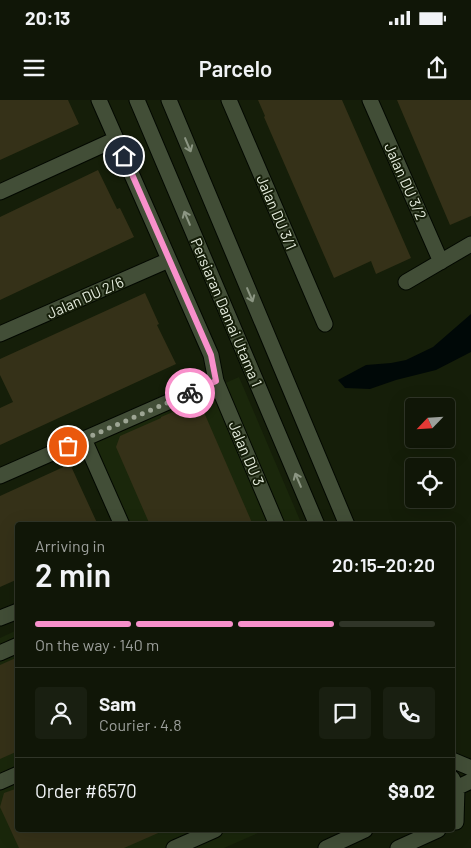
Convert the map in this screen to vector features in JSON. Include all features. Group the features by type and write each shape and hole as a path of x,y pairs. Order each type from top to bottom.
{"street":[{"name":"Jalan DU 3","path":"99,100 211,355 216,381 276,522"},
{"name":"Persiaran Damai Utama 1","path":"137,100 316,522"},
{"name":"Persiaran Damai Utama 1","path":"169,100 346,522"},
{"name":"Jalan DU 3/1","path":"229,100 326,324"},
{"name":"Jalan DU 3/2","path":"370,100 442,262"},
{"path":"0,192 116,139"},
{"path":"406,282 471,244"},
{"name":"Jalan DU 2/6","path":"0,334 170,260"},
{"path":"0,476 216,381"},
{"path":"84,439 121,522"},
{"path":"0,618 15,611"},
{"path":"0,652 15,646"},
{"path":"455,761 471,768"},
{"path":"0,782 15,775"},
{"path":"455,785 471,781"},
{"path":"455,821 471,816"},
{"path":"326,848 361,832"},
{"path":"407,842 433,832"},
{"path":"174,848 210,838"}],"shaded area":[{"path":"471,314 471,352 436,370 370,389 345,388 338,380 366,365 406,360 433,347"},
{"path":"239,377 301,522 113,522 80,447"},
{"path":"15,631 15,832 260,832 224,848 0,848 0,638"}],"building":[{"path":"0,100 68,100 79,124 0,160"},
{"path":"258,100 342,100 411,258 376,274 371,261 334,278"},
{"path":"397,100 471,100 471,216 450,225"},
{"path":"98,170 117,209 120,208 134,237 0,300 0,217"},
{"path":"145,293 159,324 157,325 176,364 0,445 0,408 13,402 0,375 0,359"},
{"path":"187,406 203,410 252,522 149,522 116,447 120,436"},
{"path":"70,464 97,522 15,522 15,580 0,587 0,496"},
{"path":"15,658 15,752 0,759 0,665"},
{"path":"15,789 15,832 160,832 124,848 19,848 0,807 4,793"}],"way so far":[{"path":"68,446 190,393"}],"route":[{"path":"124,156 211,355 216,381 190,393"}]}
